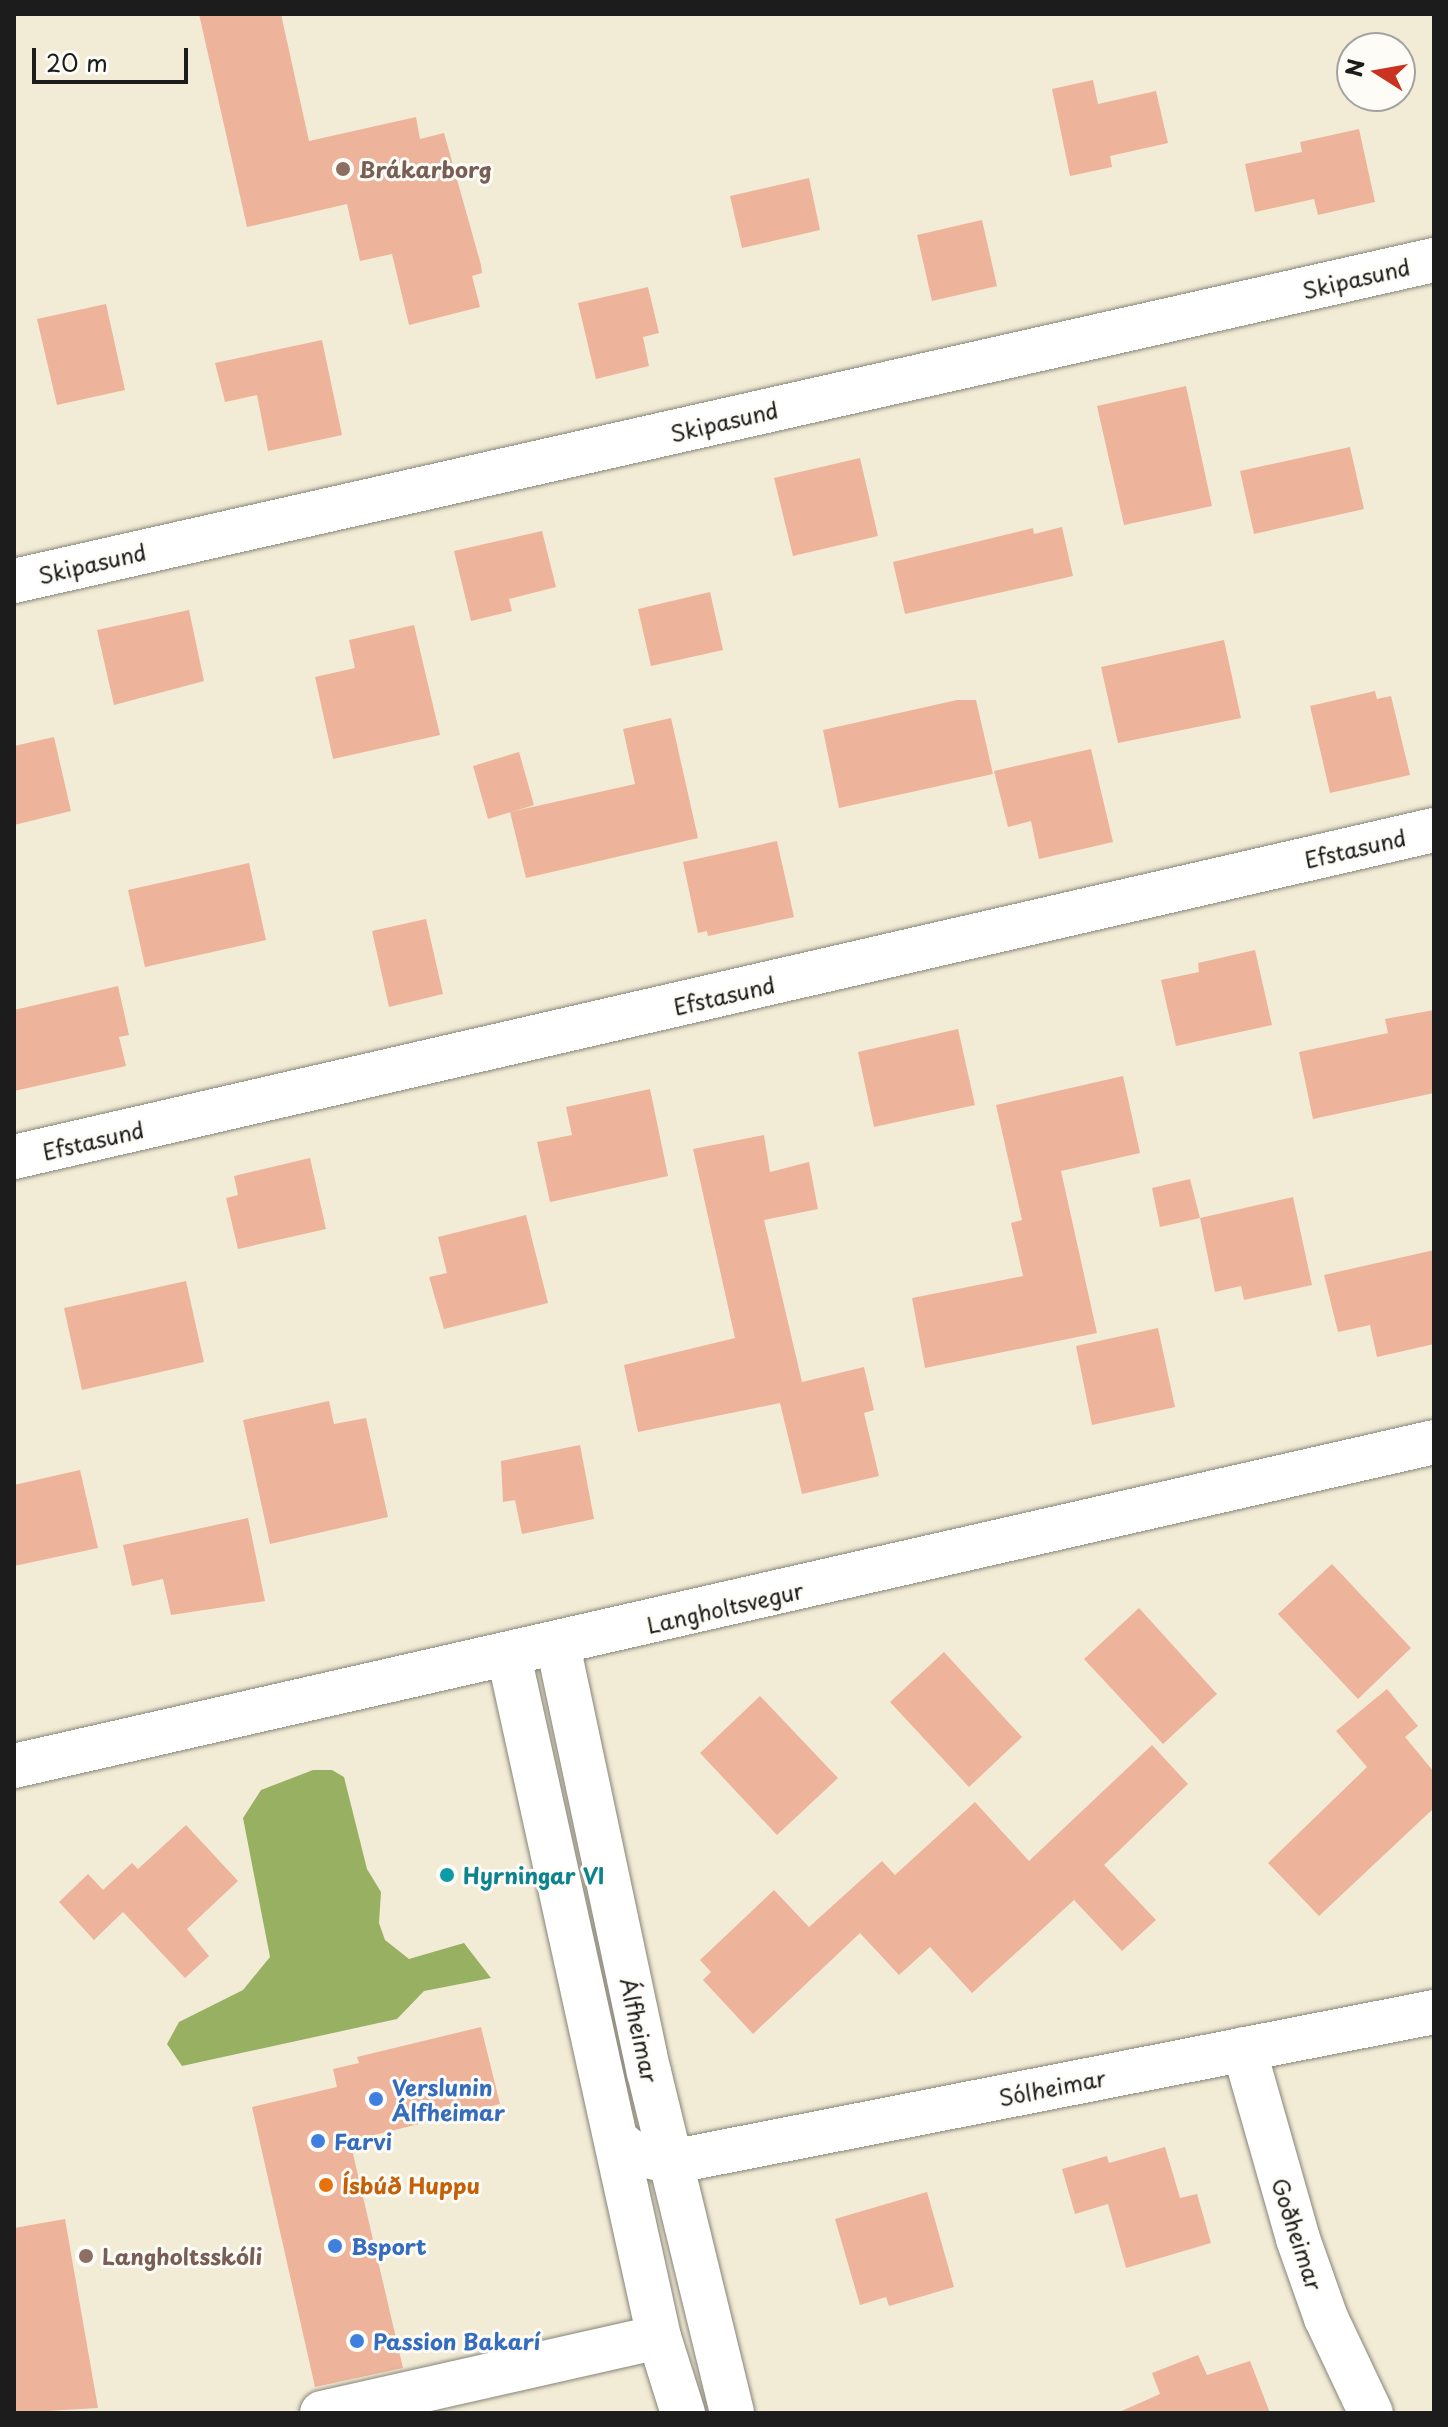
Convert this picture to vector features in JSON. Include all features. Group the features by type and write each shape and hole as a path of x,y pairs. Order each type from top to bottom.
{"street":[{"name":"Skipasund","path":"14,581 1434,260"},
{"name":"Efstasund","path":"14,1157 1434,830"},
{"name":"Langholtsvegur","path":"14,1766 558,1645 1434,1442"},
{"name":"Álfheimar","path":"558,1645 671,2162 732,2413"},
{"path":"509,1656 659,2337 683,2413"},
{"name":"Sólheimar","path":"616,2140 631,2152 671,2162 1434,2012"},
{"name":"Goðheimar","path":"1244,2049 1298,2239 1326,2318 1371,2413"},
{"path":"633,2214 652,2177 671,2162"},
{"path":"322,2413 659,2337"}],"green space":[{"path":"313,1770 332,1770 344,1777 367,1869 381,1892 379,1923 385,1940 409,1959 464,1943 491,1978 424,1991 397,2019 182,2066 167,2044 179,2022 243,1990 270,1957 243,1818 261,1790"}],"building":[{"path":"199,14 281,14 309,141 416,117 420,139 444,133 481,265 482,273 472,276 480,307 409,325 392,254 360,261 347,204 247,227"},
{"path":"1093,80 1098,104 1156,91 1168,143 1110,156 1112,167 1070,176 1052,89"},
{"path":"1359,129 1375,202 1318,215 1314,199 1255,212 1245,164 1302,152 1300,142"},
{"path":"809,178 820,230 742,248 730,196"},
{"path":"982,220 997,286 932,301 917,235"},
{"path":"648,287 659,333 643,337 649,366 596,379 578,303"},
{"path":"106,304 125,390 57,405 37,319"},
{"path":"322,340 342,435 268,451 257,395 225,402 215,363"},
{"path":"1186,386 1212,506 1124,525 1097,406"},
{"path":"1350,447 1364,509 1254,534 1240,471"},
{"path":"860,458 878,536 793,556 774,478"},
{"path":"1062,527 1073,576 905,614 893,562 1033,528 1034,534"},
{"path":"542,531 556,587 509,599 512,611 471,621 454,551"},
{"path":"710,592 723,650 651,666 638,609"},
{"path":"189,610 204,681 114,705 97,630"},
{"path":"414,625 440,735 333,759 315,677 355,668 349,640"},
{"path":"1224,640 1241,718 1118,743 1101,667"},
{"path":"1375,691 1377,699 1391,696 1410,775 1330,793 1310,706"},
{"path":"957,700 976,700 993,774 839,808 823,730"},
{"path":"671,718 698,838 526,878 510,812 635,784 623,729"},
{"path":"54,737 71,811 14,825 14,746"},
{"path":"1091,749 1113,842 1039,859 1031,821 1008,827 994,771"},
{"path":"519,752 534,805 488,819 473,766"},
{"path":"777,841 794,917 708,936 707,931 698,933 683,862"},
{"path":"249,863 266,940 145,967 128,890"},
{"path":"426,919 443,994 389,1007 372,931"},
{"path":"1255,950 1272,1025 1176,1046 1161,980 1199,972 1198,963"},
{"path":"118,986 129,1035 119,1037 126,1066 14,1091 14,1010"},
{"path":"1434,1010 1434,1093 1313,1119 1299,1052 1388,1033 1385,1019"},
{"path":"958,1029 975,1105 874,1127 858,1052"},
{"path":"1123,1076 1140,1153 1061,1171 1097,1333 925,1368 912,1298 1023,1276 1011,1223 1022,1220 996,1105"},
{"path":"650,1089 668,1176 550,1202 537,1142 572,1135 566,1107"},
{"path":"764,1135 770,1172 809,1162 818,1209 764,1220 802,1382 864,1367 874,1410 864,1413 879,1476 802,1494 780,1403 638,1432 624,1365 735,1338 693,1149"},
{"path":"310,1158 326,1229 238,1249 226,1198 238,1195 234,1176"},
{"path":"1190,1179 1200,1218 1160,1227 1152,1188"},
{"path":"1293,1197 1312,1285 1244,1300 1241,1286 1215,1292 1200,1218"},
{"path":"526,1215 548,1303 444,1329 429,1277 447,1273 438,1237"},
{"path":"1434,1250 1434,1344 1377,1357 1370,1325 1338,1332 1324,1275"},
{"path":"186,1281 204,1362 82,1390 64,1308"},
{"path":"1158,1328 1175,1407 1092,1425 1076,1346"},
{"path":"329,1401 334,1424 366,1418 388,1517 270,1544 243,1420"},
{"path":"580,1445 594,1519 522,1534 515,1500 503,1502 501,1461"},
{"path":"80,1470 98,1548 14,1566 14,1485"},
{"path":"248,1518 265,1601 171,1615 163,1579 132,1586 123,1545"},
{"path":"1332,1564 1411,1648 1358,1699 1278,1614"},
{"path":"1139,1608 1217,1694 1163,1744 1084,1659"},
{"path":"944,1652 1022,1737 969,1787 890,1702"},
{"path":"1387,1689 1418,1726 1405,1737 1434,1772 1434,1808 1319,1916 1268,1863 1367,1767 1336,1731"},
{"path":"760,1696 838,1778 777,1835 700,1753"},
{"path":"1152,1745 1188,1784 1104,1865 1156,1920 1122,1951 1074,1900 972,1993 930,1947 899,1975 860,1933 753,2034 703,1980 711,1972 700,1960 774,1890 809,1927 882,1861 895,1875 975,1802 1029,1861"},
{"path":"186,1825 238,1881 187,1929 209,1956 185,1978 123,1912 94,1940 59,1902 88,1874 103,1890 132,1863 138,1869"},
{"path":"481,2027 500,2104 350,2141 403,2368 315,2387 252,2107 337,2087 333,2069 359,2063 357,2057"},
{"path":"1165,2147 1180,2198 1197,2194 1211,2243 1126,2268 1108,2204 1075,2214 1062,2169 1107,2156 1109,2163"},
{"path":"927,2192 954,2287 889,2306 886,2297 860,2305 835,2219"},
{"path":"65,2219 98,2408 14,2413 14,2228"},
{"path":"1198,2355 1207,2375 1250,2361 1270,2413 1117,2413 1160,2394 1152,2373"}],"place":[{"name":"Brákarborg","path":"343,169"},
{"name":"Hyrningar VI","path":"447,1875"},
{"name":"Verslunin Álfheimar","path":"376,2099"},
{"name":"Farvi","path":"318,2141"},
{"name":"Ísbúð Huppu","path":"326,2185"},
{"name":"Bsport","path":"335,2246"},
{"name":"Langholtsskóli","path":"86,2256"},
{"name":"Passion Bakarí","path":"357,2341"}]}
